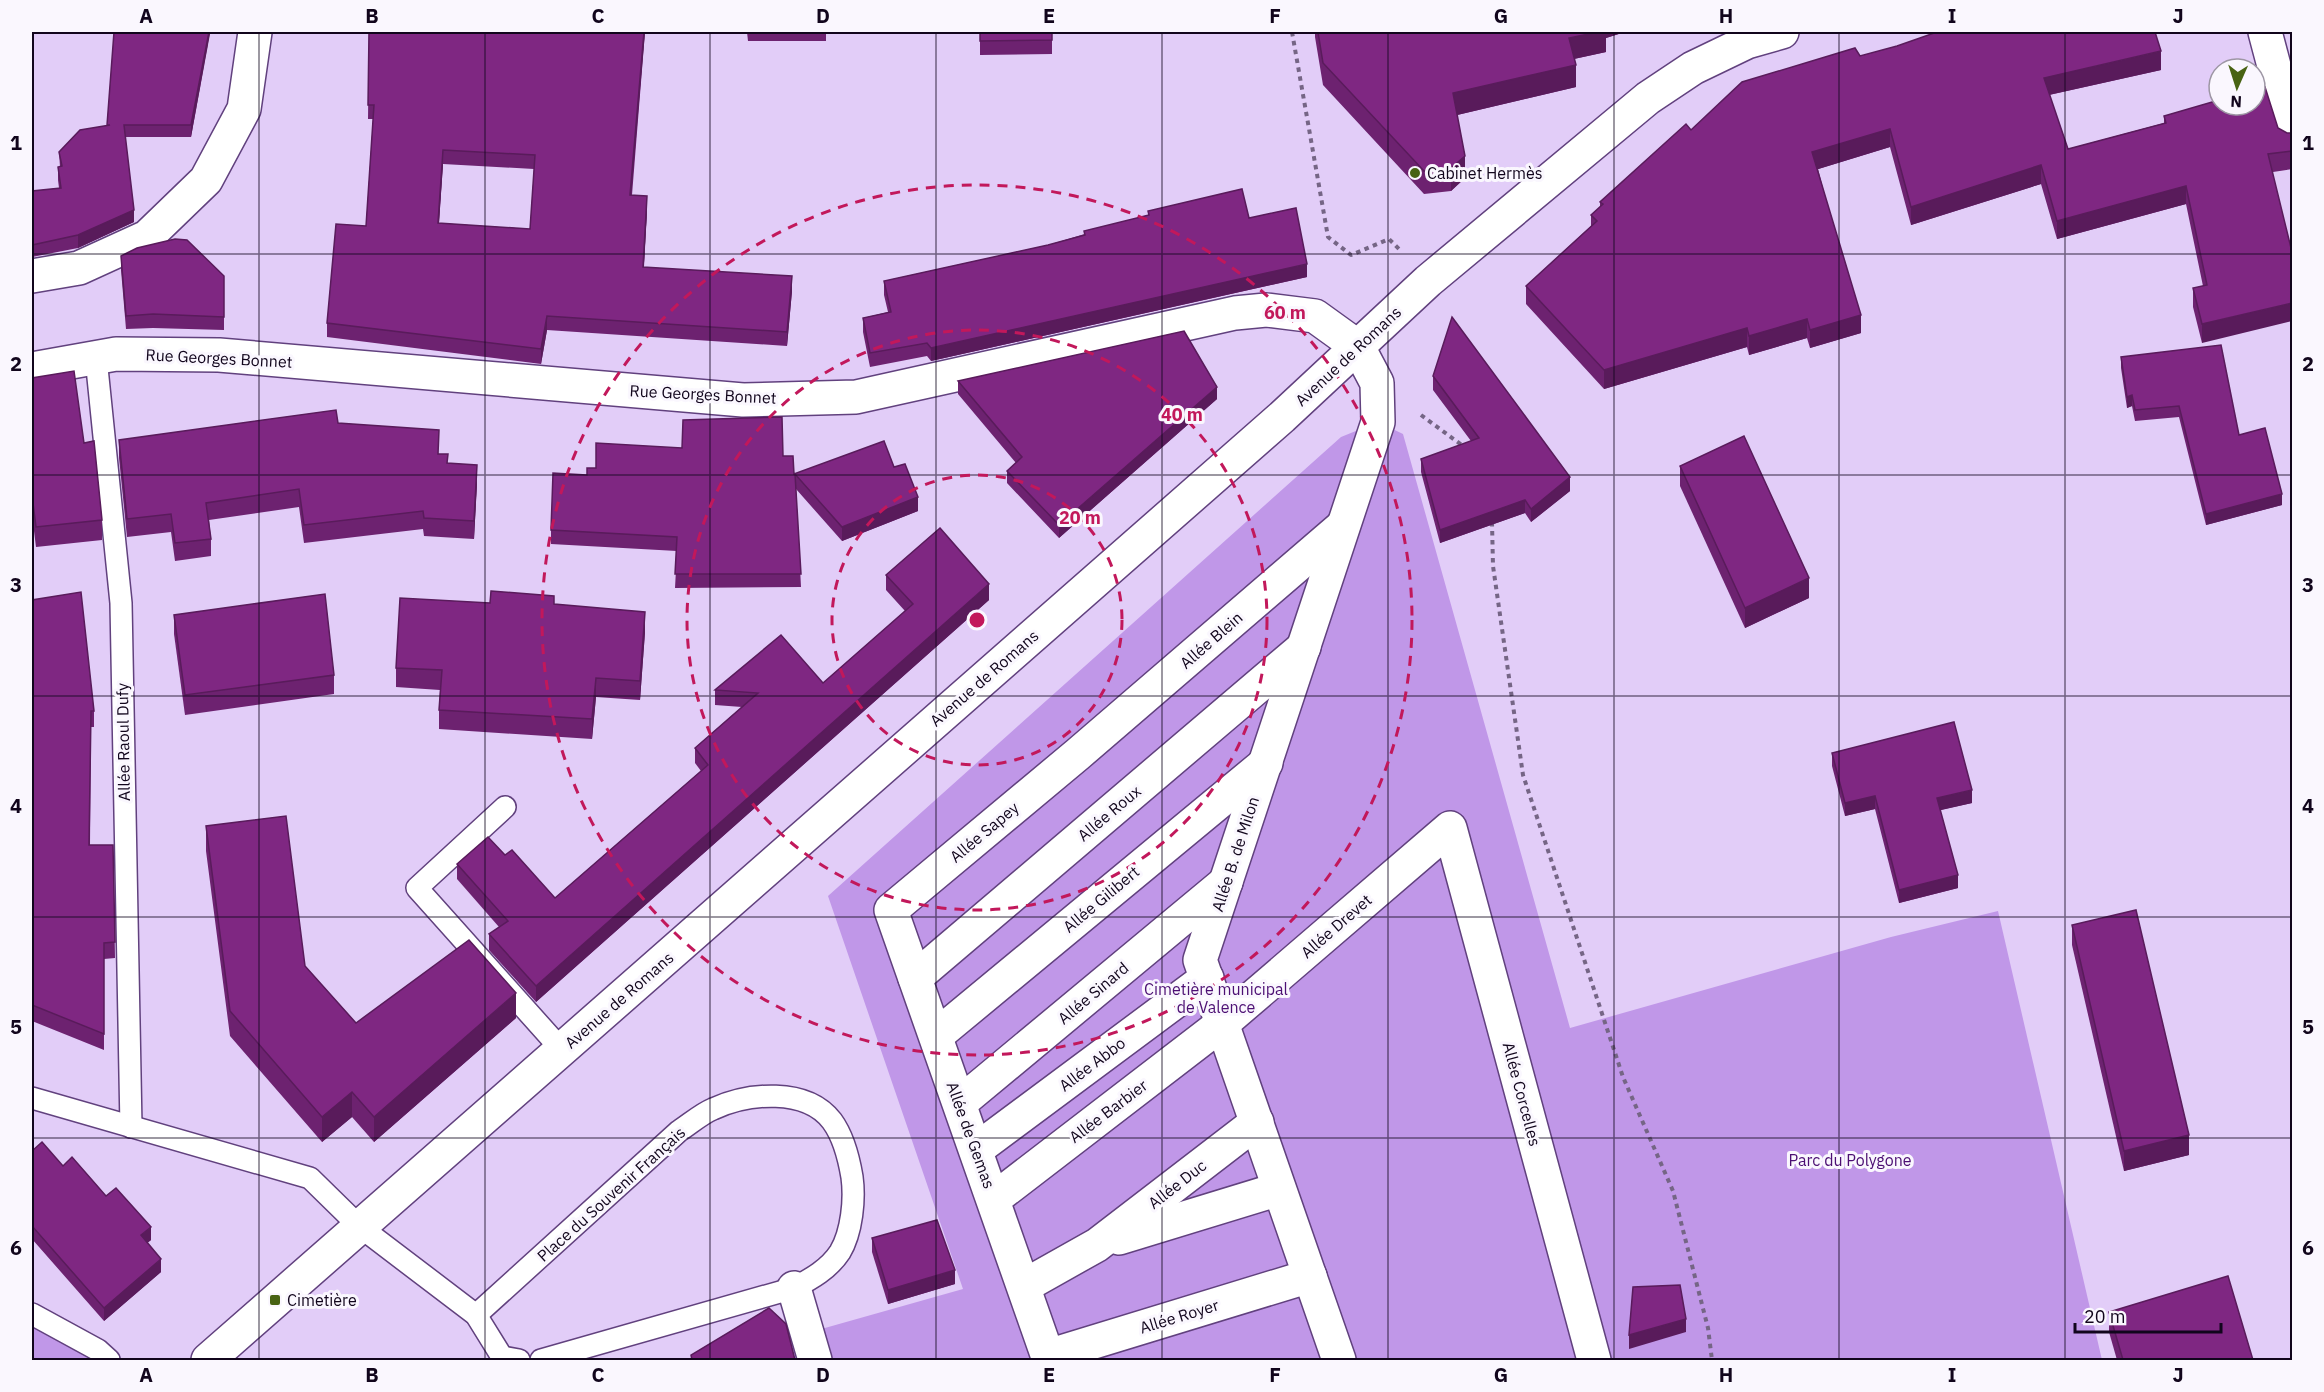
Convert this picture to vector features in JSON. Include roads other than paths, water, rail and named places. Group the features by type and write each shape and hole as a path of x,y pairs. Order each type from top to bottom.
{"street":[{"path":"32,276 79,268 147,237 206,180 244,109 255,32"},
{"name":"Avenue de Romans","path":"208,1360 1264,433 1428,281 1648,98 1693,68 1747,42 1782,32"},
{"path":"2265,32 2292,134"},
{"name":"Rue Georges Bonnet","path":"32,369 116,354 219,355 742,400 856,397 1235,313 1266,310 1315,316 1358,347"},
{"name":"Allée B. de Milon","path":"1331,1358 1310,1276 1200,960 1378,422 1377,383 1358,347"},
{"name":"Allée Blein","path":"1078,754 1343,526"},
{"name":"Allée Roux","path":"915,978 1304,647"},
{"name":"Allée Sapey","path":"891,910 1078,754"},
{"name":"Allée Gilibert","path":"936,1036 1266,763"},
{"name":"Allée Drevet","path":"1223,1023 1450,828"},
{"name":"Allée Corcelles","path":"1450,828 1594,1360"},
{"name":"Allée Sinard","path":"960,1103 1226,882"},
{"name":"Allée de Gemas","path":"891,910 977,1149 1048,1358"},
{"name":"Allée Abbo","path":"977,1149 1207,978"},
{"name":"Allée Barbier","path":"994,1198 1223,1023"},
{"name":"Allée Duc","path":"1024,1286 1097,1245 1257,1122"},
{"name":"Allée Duc","path":"1097,1245 1279,1188"},
{"name":"Allée Royer","path":"1048,1358 1310,1276"},
{"path":"794,1288 815,1360"}],"lane":[{"name":"Allée Raoul Dufy","path":"96,358 121,603 131,1127"},
{"path":"505,807 417,888 561,1049"},
{"name":"Place du Souvenir Français","path":"476,1315 679,1131 713,1109 749,1099 788,1097 815,1106 832,1122 849,1158 853,1186 850,1227 840,1252 820,1274 794,1288 541,1360"},
{"path":"32,1098 310,1178 359,1226 476,1315 502,1357 519,1360"},
{"path":"32,1314 98,1350 109,1360"}],"place":[{"name":"Cabinet Hermès","path":"1415,173"},
{"name":"Cimetière","path":"275,1300"}],"park label":[{"name":"Cimetière municipal de Valence","path":"1216,998"},
{"name":"Parc du Polygone","path":"1850,1160"}]}
